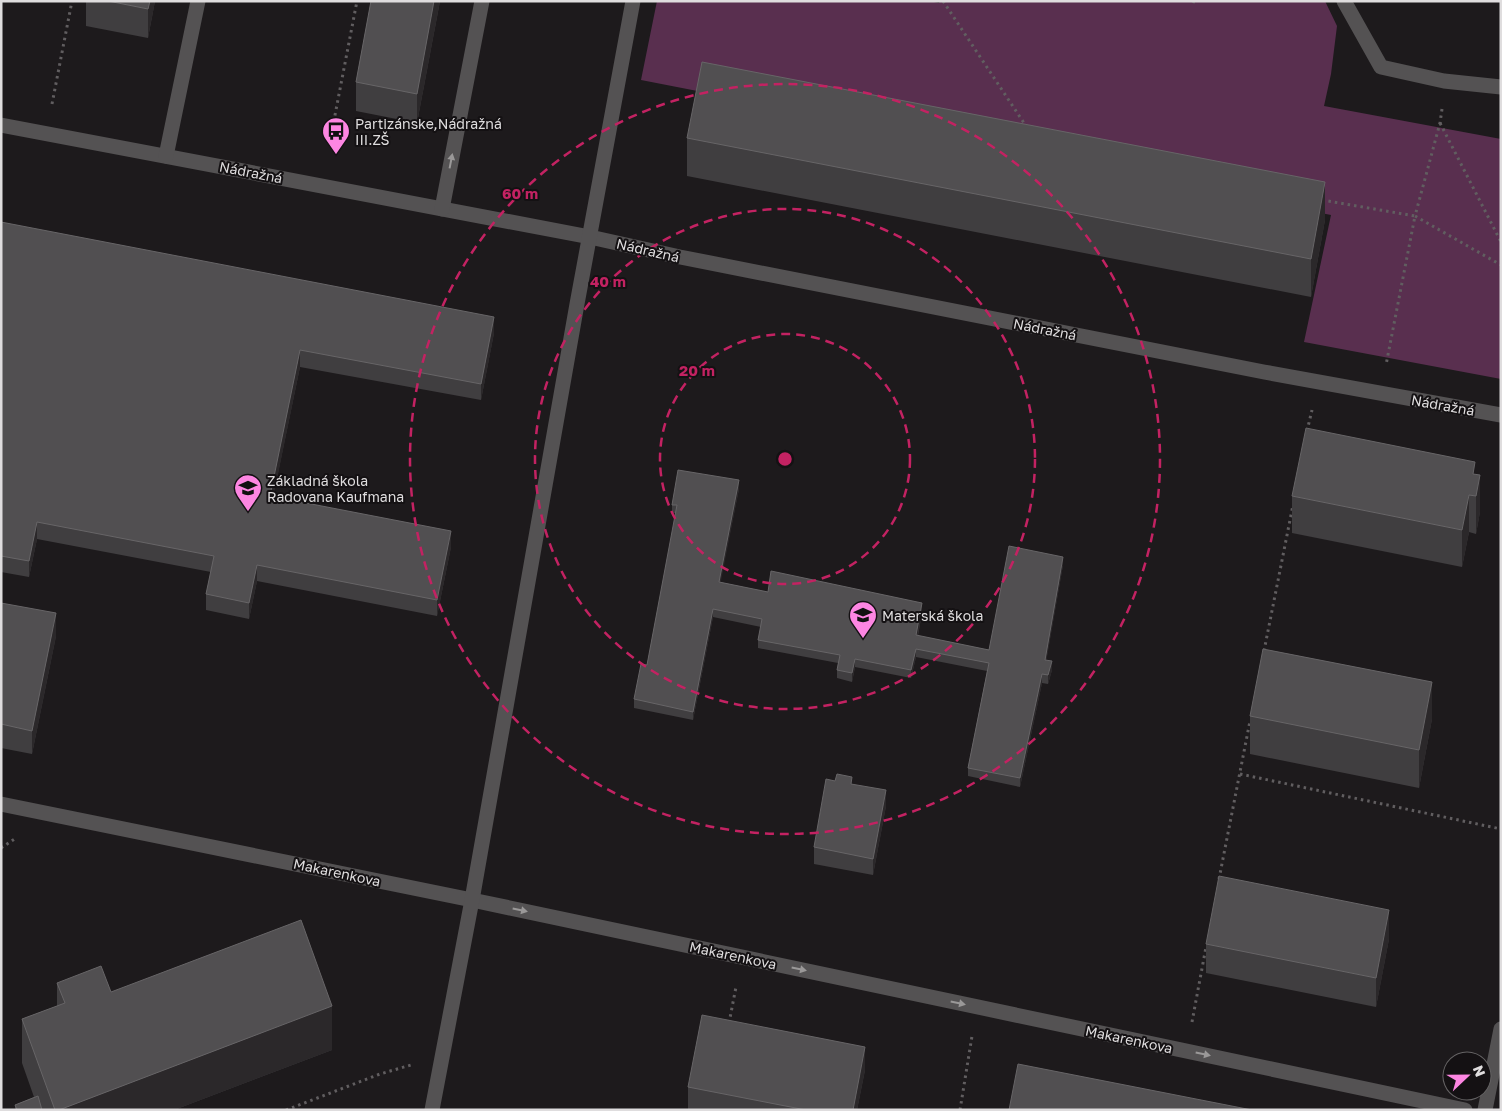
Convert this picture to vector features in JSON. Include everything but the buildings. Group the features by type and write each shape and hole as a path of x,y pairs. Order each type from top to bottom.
{"street":[{"path":"166,156 198,1"},
{"path":"442,209 482,1"},
{"path":"432,1110 472,900 633,1"},
{"path":"1344,1 1381,67 1444,81 1501,87"},
{"name":"Nádražná","path":"1,125 590,237 680,257 1254,370 1501,416"},
{"name":"Makarenkova","path":"1,804 472,900 1465,1110"},
{"path":"1485,1110 1501,1029"}],"path":[{"path":"51,109 72,1"},
{"path":"330,140 358,1"},
{"path":"943,1 1027,128"},
{"path":"1386,368 1415,216 1440,123 1444,81"},
{"path":"1440,123 1501,242"},
{"path":"1317,199 1415,216 1501,265"},
{"path":"1306,438 1312,409"},
{"path":"1262,658 1295,495"},
{"path":"1217,889 1251,716"},
{"path":"1240,774 1501,829"},
{"path":"1191,1023 1206,946"},
{"path":"728,1030 736,984"},
{"path":"960,1110 972,1033"},
{"path":"286,1110 380,1074 442,1055"}],"shaded area":[{"path":"657,1 929,1 939,3 940,1 1325,1 1337,26 1331,74 1324,106 1501,139 1501,379 1304,342 1331,215 641,80"}],"place":[{"name":"Partizánske,Nádražná III.ZŠ","path":"336,155"},
{"name":"Základná škola Radovana Kaufmana","path":"248,512"},
{"name":"Materská škola","path":"863,639"}]}
